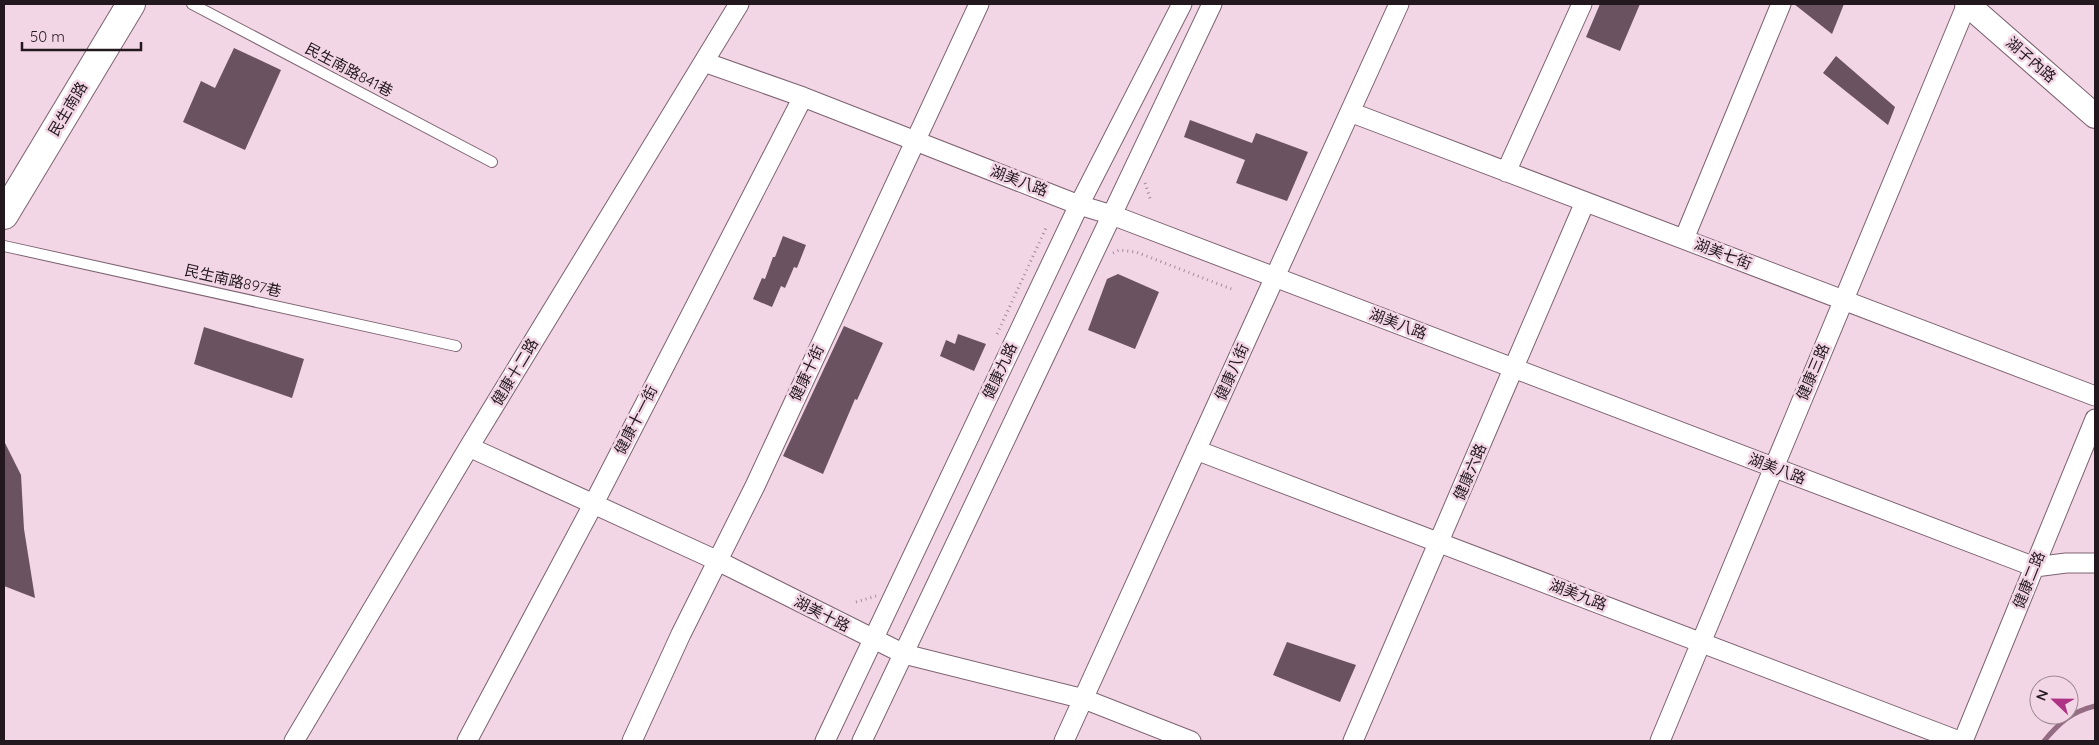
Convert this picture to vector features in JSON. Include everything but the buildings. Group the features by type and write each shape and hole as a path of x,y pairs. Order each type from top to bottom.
{"main road":[{"name":"民生南路","path":"4,215 131,4"}],"street":[{"name":"健康十二路","path":"294,741 469,447 738,4"},
{"name":"健康十街","path":"632,741 979,4"},
{"name":"健康九路","path":"825,741 1079,205 1182,4"},
{"path":"862,741 1212,4"},
{"name":"健康八街","path":"1064,741 1399,4"},
{"path":"1506,172 1582,4"},
{"path":"1684,239 1781,4"},
{"name":"湖子內路","path":"1967,4 2095,116"},
{"name":"健康三路","path":"1660,741 1967,4"},
{"name":"湖美八路","path":"704,62 803,97 1079,205 1112,215 2034,567 2066,563 2095,563"},
{"name":"健康十一街","path":"467,741 594,503 803,97"},
{"name":"湖美七街","path":"1350,112 2095,396"},
{"name":"健康六路","path":"1354,741 1586,202"},
{"name":"健康二路","path":"1963,741 2095,418"},
{"name":"湖美十路","path":"469,447 718,561 872,640 904,654 1084,699 1190,741"},
{"name":"湖美九路","path":"1196,450 1959,741"}],"lane":[{"name":"民生南路841巷","path":"192,4 492,162"},
{"name":"民生南路897巷","path":"4,246 456,346"}],"path":[{"path":"1110,255 1119,250 1136,252 1234,290"}],"waterway":[{"path":"2044,741 2066,719 2079,711 2095,706"}]}
